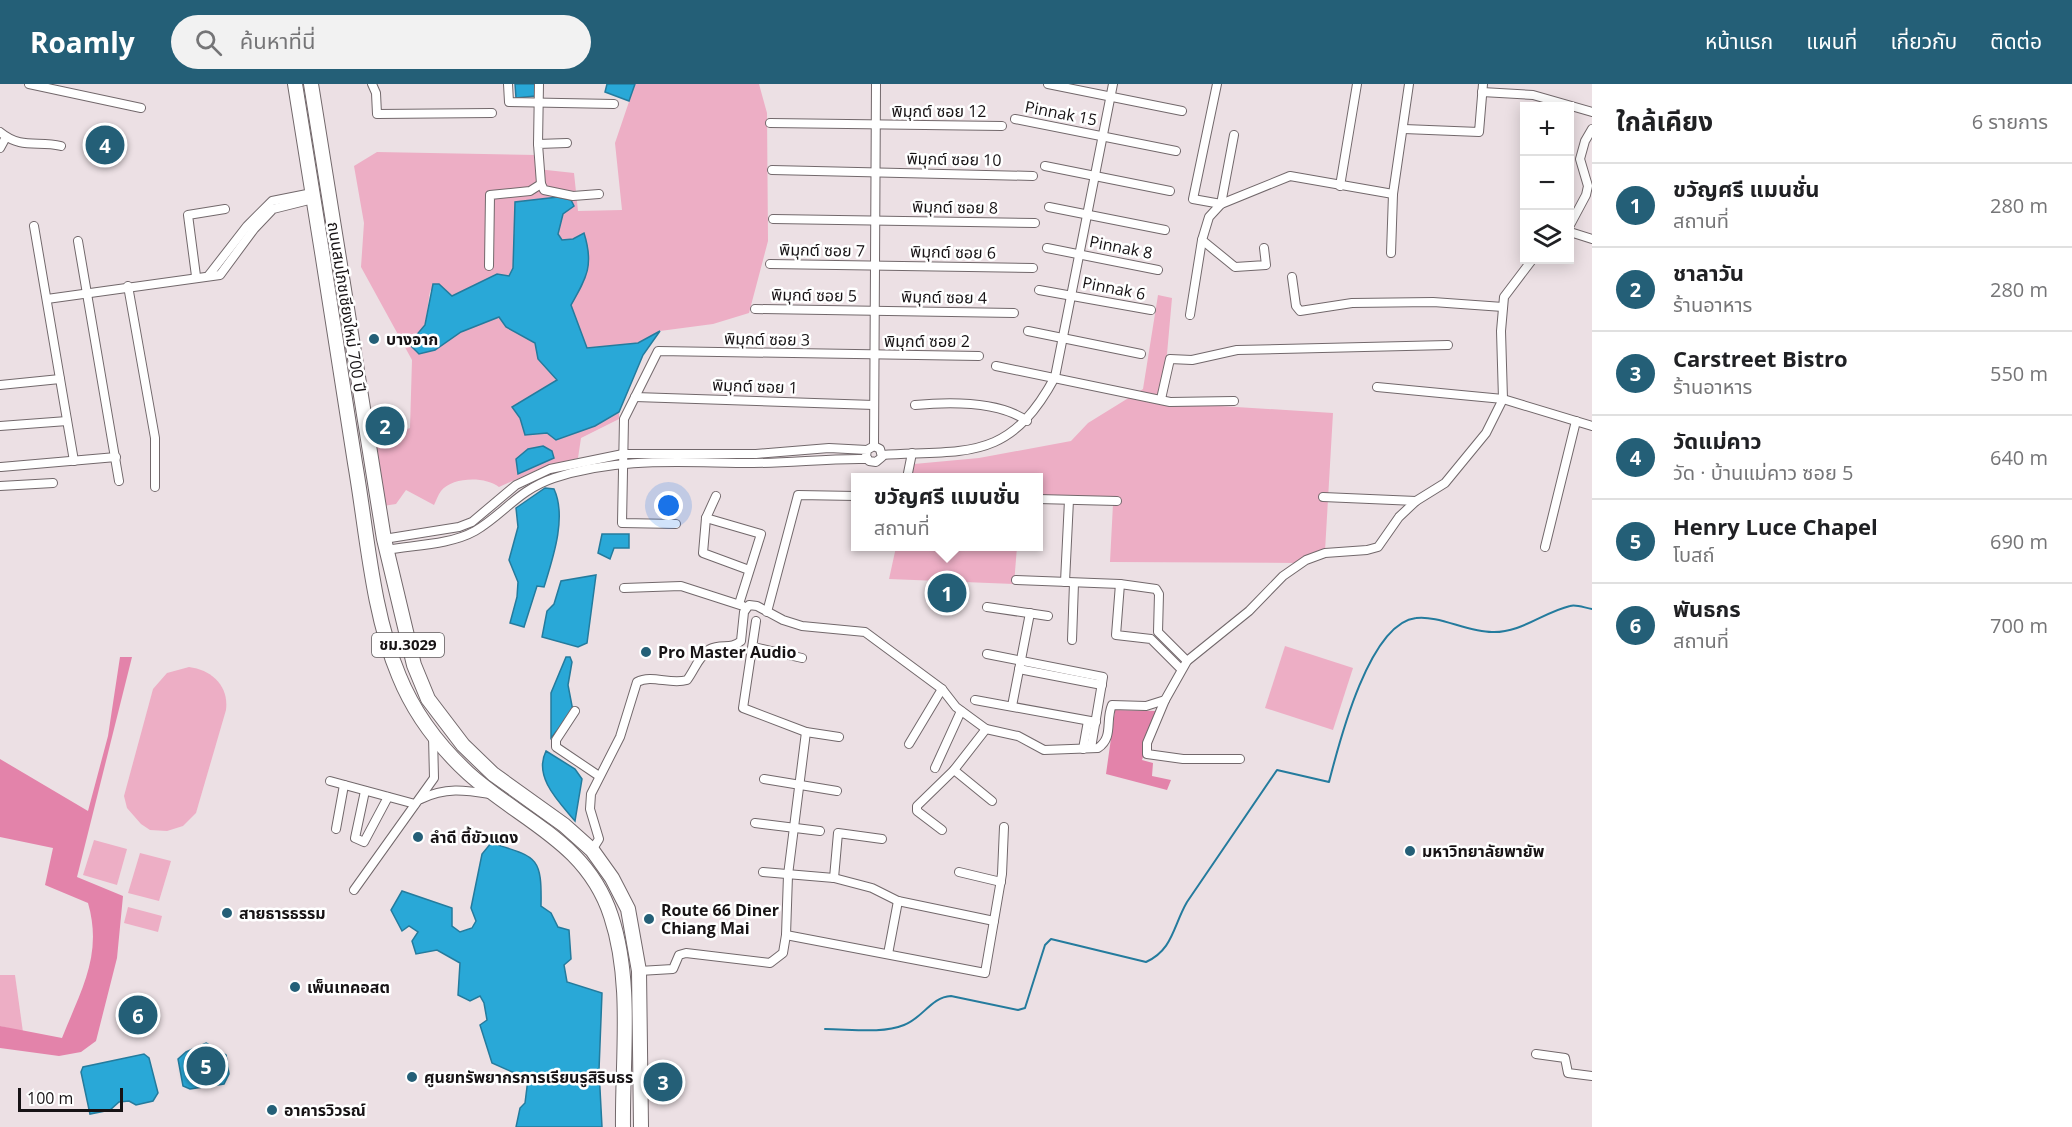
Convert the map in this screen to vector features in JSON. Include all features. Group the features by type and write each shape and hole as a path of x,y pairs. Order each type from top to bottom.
{"main road":[{"name":"ถนนสมโภชเชียงใหม่ 700 ปี","path":"295,84 383,628 400,679 434,735 469,774 548,830 581,862 597,884 611,916 621,956 623,1127"},
{"name":"ถนนสมโภชเชียงใหม่ 700 ปี","path":"311,84 385,545 414,665 428,699 442,721 494,774 556,819 592,850 612,878 628,909 639,971 641,1127"}],"street":[{"path":"29,84 70,88 107,102 141,108"},
{"path":"372,84 376,93 377,114 492,113"},
{"path":"508,84 508,102 614,104"},
{"path":"539,84 538,144 541,184 548,192 573,196 599,194"},
{"path":"876,84 873,221 875,356 870,452 876,462 882,455 976,448 1007,436 1027,421 1055,377 1113,84"},
{"path":"1048,84 1182,111"},
{"path":"1217,84 1193,199 1221,204"},
{"path":"1340,186 1357,84"},
{"path":"1391,253 1393,194 1409,84"},
{"path":"1404,129 1479,132 1482,88 1533,95 1592,112"},
{"name":"Pinnak 15","path":"1015,119 1176,151"},
{"name":"พิมุกต์ ซอย 12","path":"770,123 1002,126"},
{"path":"1574,215 1590,186 1580,159 1585,141 1592,129"},
{"path":"0,148 3,134 36,146 46,142 61,147"},
{"path":"1221,204 1234,135"},
{"path":"538,144 567,143"},
{"path":"1045,166 1170,191"},
{"name":"พิมุกต์ ซอย 10","path":"772,170 1033,176"},
{"path":"1190,315 1202,240 1209,218 1221,204 1290,176 1393,194"},
{"path":"489,266 490,195 530,190 541,184"},
{"path":"47,299 196,276 220,275 254,229 273,209 313,196"},
{"path":"1049,207 1165,230"},
{"path":"196,276 188,215 225,209"},
{"name":"พิมุกต์ ซอย 8","path":"773,219 1035,223"},
{"path":"34,226 74,461"},
{"path":"1574,234 1592,240"},
{"path":"1202,240 1235,267 1241,268 1266,265 1264,248"},
{"path":"78,241 119,480"},
{"name":"Pinnak 8","path":"1047,248 1158,270"},
{"name":"พิมุกต์ ซอย 7","path":"770,264 874,266"},
{"path":"1240,759 1183,759 1147,754 1147,743 1180,668 1249,611 1284,576 1306,560 1325,553 1378,547 1399,517 1416,501 1445,483 1486,433 1503,399 1504,297 1529,264"},
{"name":"พิมุกต์ ซอย 6","path":"874,266 1033,267"},
{"path":"1292,277 1296,306 1300,311 1352,303 1433,302 1503,307"},
{"path":"128,286 155,438 155,488"},
{"name":"Pinnak 6","path":"1039,290 1151,310"},
{"name":"พิมุกต์ ซอย 5","path":"755,309 873,310"},
{"name":"พิมุกต์ ซอย 4","path":"873,310 1014,313"},
{"path":"1028,331 1141,354"},
{"path":"1161,399 1170,359 1192,360 1237,350 1448,345"},
{"name":"พิมุกต์ ซอย 3","path":"635,397 658,351 875,356"},
{"name":"พิมุกต์ ซอย 2","path":"875,356 979,356"},
{"path":"996,366 1170,402 1234,401"},
{"path":"0,385 60,379"},
{"path":"1377,387 1503,399 1592,426"},
{"path":"635,397 624,419 622,523 676,524"},
{"name":"พิมุกต์ ซอย 1","path":"635,397 874,405"},
{"path":"915,405 952,401 1017,413 1027,421"},
{"path":"0,426 67,421"},
{"path":"1545,547 1576,421"},
{"path":"385,545 459,527 553,478 622,458 787,456 829,448 870,452 879,448 882,455"},
{"path":"908,473 912,453"},
{"path":"1,467 116,457"},
{"path":"0,486 53,483"},
{"path":"767,612 798,495 851,496"},
{"path":"716,496 706,518 703,553 749,570"},
{"path":"1323,497 1416,501"},
{"path":"1043,499 1117,501"},
{"path":"1069,500 1072,639"},
{"path":"592,850 599,839 590,803 598,776 620,737 637,682 643,678 675,682 687,680 707,650 713,647 733,647 741,641 742,606 749,570 761,534 706,518"},
{"path":"1016,580 1120,584 1156,589 1159,594 1155,635 1180,668"},
{"path":"1120,584 1116,635 1155,635 1187,661"},
{"path":"624,588 681,586 742,606 753,605 802,626 865,632 942,689 961,711 986,729 1018,736 1044,750 1098,748 1105,743 1113,705 1146,706 1165,700"},
{"path":"987,607 1048,616"},
{"path":"1012,706 1030,613"},
{"path":"756,621 743,708 806,732 839,737"},
{"path":"753,647 802,658"},
{"path":"987,654 1020,659 1103,681"},
{"path":"1019,669 1103,681"},
{"path":"1087,749 1091,722 1103,681"},
{"path":"909,744 942,689"},
{"path":"975,700 1091,722"},
{"path":"575,711 555,745 598,776"},
{"path":"935,768 961,711"},
{"path":"942,830 916,808 954,770 986,729"},
{"path":"639,971 673,969 679,955 694,952 770,963 783,953 788,875 806,732"},
{"path":"354,890 434,778 434,735"},
{"path":"954,770 992,801"},
{"path":"764,779 837,791"},
{"path":"330,781 388,797 417,802 435,792 459,789 496,794"},
{"path":"336,829 344,785"},
{"path":"365,791 355,838 364,842 388,797"},
{"path":"755,823 820,831"},
{"path":"786,934 985,973 1001,882 1004,827"},
{"path":"834,878 838,833 882,839"},
{"path":"763,872 834,878 872,888 898,901 994,921"},
{"path":"959,872 1001,882"},
{"path":"888,954 898,901"},
{"path":"1536,1054 1565,1058 1568,1073 1592,1076"}],"shaded area":[{"path":"635,84 759,84 767,113 768,241 749,313 713,324 660,331 638,343 587,348 571,305 587,270 587,244 584,233 573,239 562,241 558,234 563,214 574,206 565,198 558,197 515,202 513,268 509,277 497,274 452,296 439,284 430,291 425,325 435,350 461,332 499,317 506,327 535,343 538,359 557,381 520,418 525,435 547,433 556,440 595,426 619,412 619,419 581,438 578,458 539,469 499,487 493,483 477,480 453,483 441,491 434,505 406,490 396,504 383,506 373,441 410,428 412,360 361,267 364,223 354,166 377,152 536,155 537,169 574,173 578,211 622,210 615,143"},
{"path":"1158,295 1172,298 1167,354 1156,402 1333,413 1325,551 1298,563 1110,562 1113,504 1043,501 1043,473 912,473 914,464 979,458 1071,441 1088,423 1143,389"},
{"path":"895,551 1017,551 1014,584 889,579"},
{"path":"1285,646 1353,668 1333,730 1265,708"},
{"path":"120,657 132,657 77,877 123,896 117,958 96,1041 81,1052 59,1056 0,1048 0,1026 62,1038 83,988 93,939 88,903 45,885 53,848 0,837 0,759 88,811 108,736"},
{"path":"189,667 205,672 217,681 225,694 226,710 196,813 183,826 167,831 150,830 141,824 127,808 124,796 153,689 167,673"},
{"path":"1115,710 1157,711 1142,760 1153,763 1152,776 1171,780 1167,790 1106,774"},
{"path":"94,840 127,849 117,885 83,875"},
{"path":"140,853 171,861 159,901 128,893"},
{"path":"128,907 162,916 158,932 124,923"},
{"path":"0,975 15,975 23,1032 0,1026"}],"water":[{"path":"515,84 535,84 535,96 516,98"},
{"path":"607,84 635,84 629,101 605,92"},
{"path":"558,197 571,200 574,206 563,214 558,234 562,240 573,239 584,233 587,244 588,262 585,278 571,305 587,348 638,343 660,331 643,355 619,412 595,426 556,440 547,433 525,435 520,418 512,407 557,380 538,359 535,343 506,327 499,317 461,332 435,350 419,354 409,344 425,325 433,284 439,284 452,296 497,274 509,276 513,268 515,202"},
{"path":"543,446 552,451 554,458 518,474 516,459 528,449"},
{"path":"545,488 554,489 558,500 559,525 544,587 537,586 524,627 510,623 517,597 518,582 509,560 518,527 516,508"},
{"path":"602,534 629,534 629,548 614,548 610,559 598,553"},
{"path":"596,575 587,643 578,647 542,637 547,611 554,604 561,581"},
{"path":"566,657 570,657 572,662 568,685 573,711 551,738 551,693"},
{"path":"546,751 575,769 582,779 575,821 555,797 545,780 543,761"},
{"path":"491,843 518,852 534,861 540,877 541,906 551,913 558,927 569,930 571,959 564,965 567,982 602,993 599,1070 602,1127 516,1127 520,1108 525,1103 528,1079 492,1063 480,1025 487,1020 484,1003 480,996 470,1001 458,995 460,963 437,950 416,954 412,941 418,932 409,926 402,931 391,910 402,891 452,908 452,926 460,932 472,928 476,921 471,908 482,854"},
{"path":"206,1043 226,1055 229,1074 224,1084 190,1089 183,1086 178,1059 186,1052"},
{"path":"144,1054 149,1058 158,1093 153,1101 136,1105 129,1101 119,1102 110,1110 90,1114 81,1072 83,1067"}],"waterway":[{"path":"825,1029 895,1028 911,1022 938,1000 951,996 1018,1010 1025,1008 1045,945 1051,939 1146,962 1155,957 1167,944 1187,902 1277,770 1329,782 1349,714 1370,662 1384,640 1399,625 1416,618 1425,618 1492,632 1523,626 1570,606 1592,609"}],"place":[{"name":"วัดแม่คาว","path":"105,145"},
{"name":"บางจาก","path":"374,339"},
{"name":"ชาลาวัน","path":"385,426"},
{"name":"ขวัญศรี แมนชั่น","path":"947,593"},
{"name":"Pro Master Audio","path":"646,652"},
{"name":"ลำดี ตี้ขัวแดง","path":"418,837"},
{"name":"มหาวิทยาลัยพายัพ","path":"1410,851"},
{"name":"สายธารธรรม","path":"227,913"},
{"name":"Route 66 Diner Chiang Mai","path":"649,919"},
{"name":"เพ็นเทคอสต","path":"295,987"},
{"name":"พันธกร","path":"138,1015"},
{"name":"Henry Luce Chapel","path":"206,1066"},
{"name":"ศูนยทรัพยากรการเรียนรูสิรินธร","path":"412,1077"},
{"name":"Carstreet Bistro","path":"663,1082"},
{"name":"อาคารวิวรณ์","path":"272,1110"}]}
